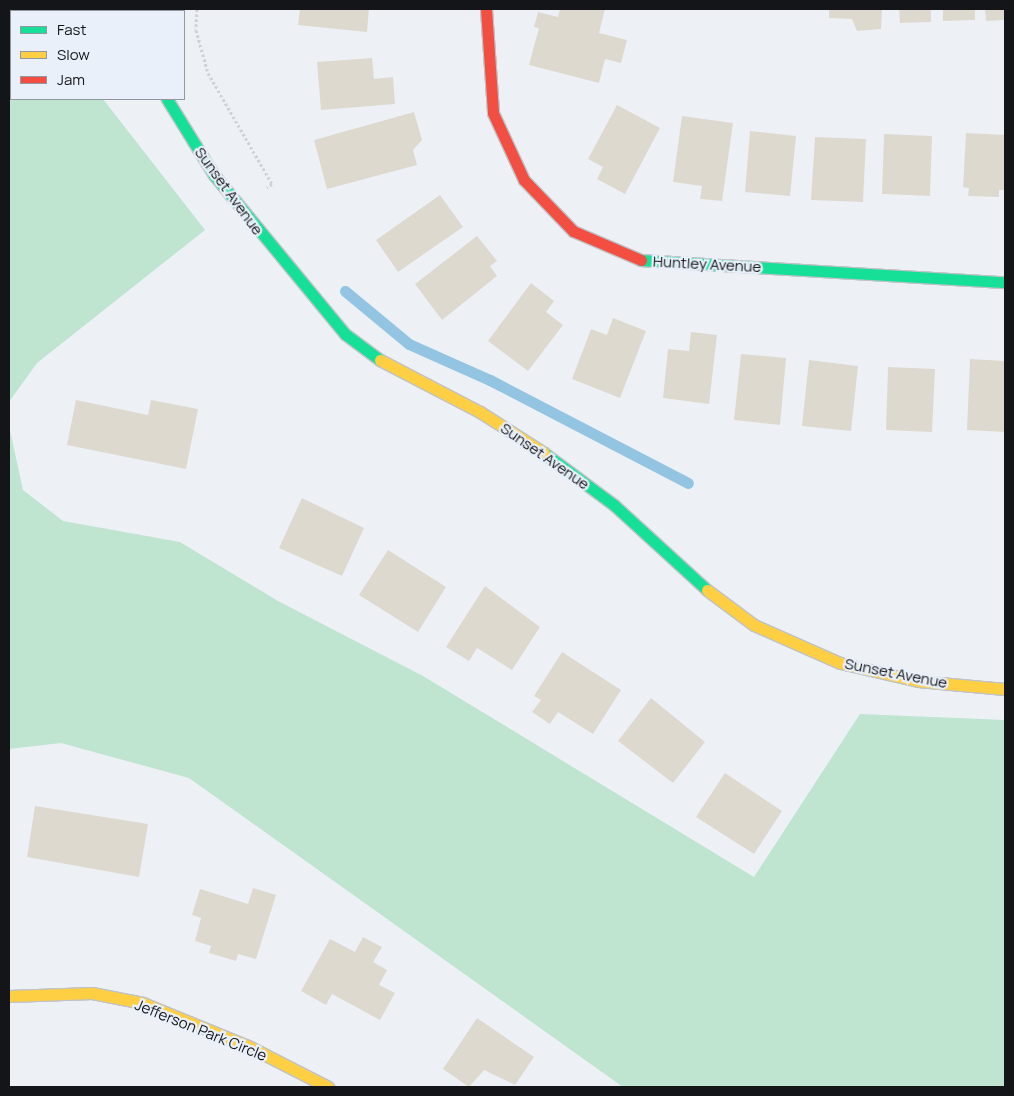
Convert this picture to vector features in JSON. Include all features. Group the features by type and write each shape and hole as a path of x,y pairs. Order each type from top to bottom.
{"street":[{"name":"Huntley Avenue","path":"486,9 484,31 493,113 524,180 573,231 646,262 1005,282"},
{"name":"Sunset Avenue","path":"167,100 238,206 345,334 379,358 480,412 556,460 614,505 704,588 754,624 798,648 840,663 918,681 1005,689"},
{"name":"Jefferson Park Circle","path":"9,996 92,993 143,1003 248,1046 328,1087"}],"path":[{"path":"196,9 196,30 208,73 272,184 238,206"}],"green space":[{"path":"9,9 42,10 10,10 10,100 104,100 205,230 37,363 9,402"},
{"path":"9,426 23,490 63,521 180,542 278,601 423,676 754,877 860,714 1005,720 1005,1087 623,1087 189,778 61,743 9,749"}],"building":[{"path":"300,9 369,9 367,32 298,25"},
{"path":"560,9 605,9 599,33 627,40 621,63 605,59 599,83 529,65 539,28 534,27 538,12 558,17"},
{"path":"829,9 882,9 881,29 857,31 852,19 829,18"},
{"path":"899,9 931,9 931,22 900,23"},
{"path":"943,9 975,9 975,20 943,21"},
{"path":"985,9 1005,9 1005,20 986,21"},
{"path":"372,58 374,79 393,77 395,104 321,110 317,62"},
{"path":"617,105 660,128 625,194 597,179 603,167 588,159"},
{"path":"414,112 422,140 413,150 417,165 327,189 314,140"},
{"path":"682,116 733,123 722,201 700,199 702,186 673,182"},
{"path":"750,131 796,136 790,196 745,192"},
{"path":"966,133 1005,135 1005,190 999,190 999,197 968,196 969,188 963,187"},
{"path":"884,134 932,136 930,196 882,194"},
{"path":"815,137 866,139 863,202 811,200"},
{"path":"440,195 463,227 398,272 376,240"},
{"path":"477,236 497,261 490,266 497,276 442,320 415,284"},
{"path":"531,283 554,301 546,312 563,325 528,371 488,341"},
{"path":"613,318 646,331 620,398 572,379 591,329 607,335"},
{"path":"691,332 717,335 709,404 663,398 668,349 689,351"},
{"path":"741,354 786,358 780,425 734,420"},
{"path":"970,359 1005,361 1005,432 967,430"},
{"path":"809,360 858,366 851,431 802,426"},
{"path":"888,367 935,369 932,432 886,430"},
{"path":"76,400 148,415 151,400 198,409 186,469 67,445"},
{"path":"302,498 364,528 342,576 279,548"},
{"path":"388,550 446,587 418,632 359,595"},
{"path":"485,586 540,627 512,670 477,648 469,661 446,647"},
{"path":"562,652 621,690 593,734 558,712 550,724 532,712 541,700 534,696"},
{"path":"651,698 705,742 673,783 618,741"},
{"path":"725,773 782,811 754,854 696,817"},
{"path":"35,806 148,824 139,877 27,857"},
{"path":"253,888 276,895 256,959 238,954 236,961 209,953 211,946 195,941 201,918 192,915 200,889 248,904"},
{"path":"363,937 382,947 373,962 387,970 379,985 395,993 380,1020 332,994 326,1005 301,991 330,939 355,952"},
{"path":"477,1018 534,1057 515,1085 484,1070 469,1087 443,1069"}],"waterway":[{"path":"345,291 409,344 490,380 688,483"}],"traffic: fast":[{"path":"168,100 214,175 345,334 380,360"},
{"path":"641,260 1005,282"},
{"path":"544,453 614,505 707,590"}],"traffic: slow":[{"path":"380,360 480,412 544,453"},
{"path":"707,590 754,625 840,663 918,681 1005,689"},
{"path":"9,996 92,993 143,1003 248,1046 328,1087"}],"traffic: jam":[{"path":"486,9 493,113 524,180 573,231 641,260"}]}
